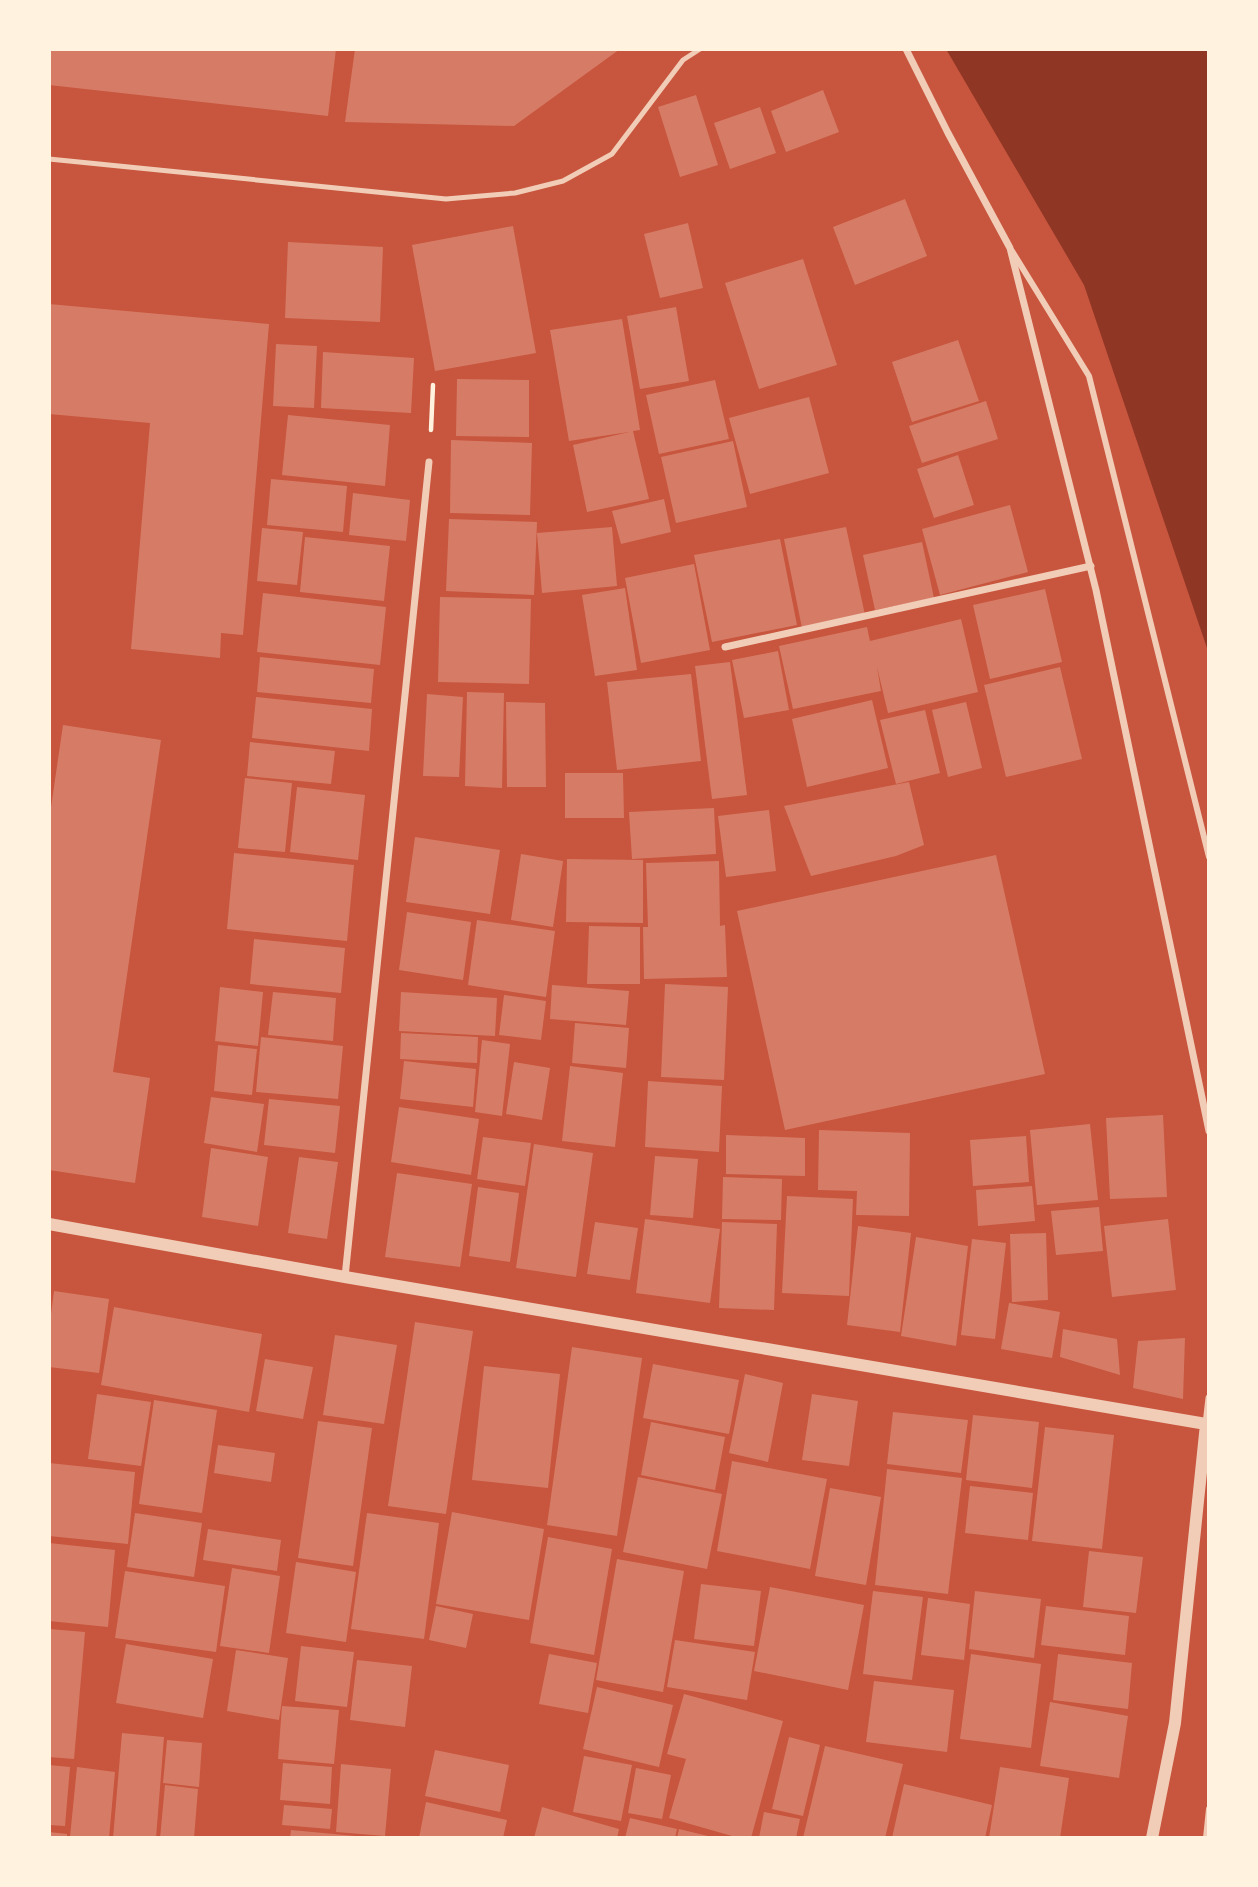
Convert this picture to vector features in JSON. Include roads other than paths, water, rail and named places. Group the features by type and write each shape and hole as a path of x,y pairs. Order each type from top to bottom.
{"street":[{"path":"906,49 1010,248 1090,376 1209,856"},
{"path":"1010,248 1091,566 1209,1131"},
{"path":"345,1277 429,462"},
{"path":"725,647 1091,566"},
{"path":"49,1224 1206,1424"},
{"path":"1152,1838 1175,1723 1209,1398"},
{"path":"1206,1838 1209,1809"}],"lane":[{"path":"49,159 446,199 515,193 563,181 612,154 683,61 700,49"}]}
